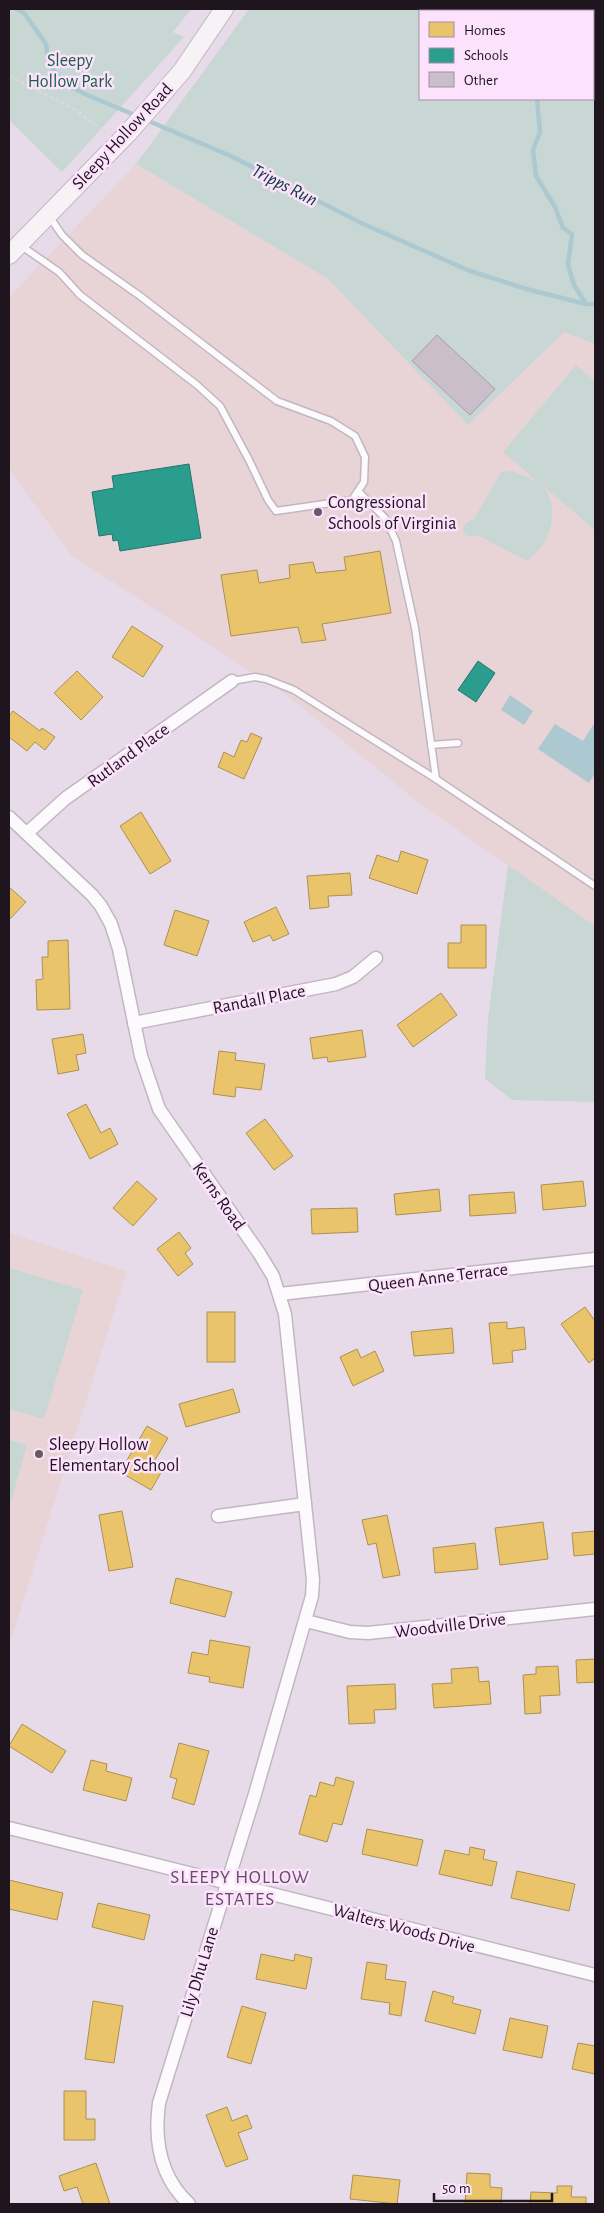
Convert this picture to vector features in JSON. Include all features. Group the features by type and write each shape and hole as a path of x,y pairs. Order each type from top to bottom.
{"main road":[{"name":"Sleepy Hollow Road","path":"14,250 127,134 173,83 224,9"}],"street":[{"name":"Rutland Place","path":"27,833 66,798 232,681"},
{"name":"Kerns Road","path":"9,817 101,906 111,924 119,949 146,1072 159,1109 259,1253 280,1294 285,1314 313,1580 312,1596 306,1621"},
{"name":"Randall Place","path":"134,1022 336,984 353,977 376,958"},
{"name":"Queen Anne Terrace","path":"280,1294 595,1259"},
{"path":"218,1516 305,1504"},
{"name":"Woodville Drive","path":"306,1621 350,1632 368,1633 595,1609"},
{"name":"Lily Dhu Lane","path":"189,2204 170,2181 165,2170 158,2145 156,2124 158,2103 255,1794 306,1621"},
{"name":"Walters Woods Drive","path":"9,1828 460,1943 595,1975"}],"lane":[{"path":"14,250 59,272 80,295 220,406 268,500 276,511 352,500 364,482 365,457 355,436 330,421 277,401 140,296 82,255 62,236 48,215"},
{"path":"358,491 385,518 396,541 415,628 436,779"},
{"path":"232,681 255,677 266,679 294,690 436,779 595,886"},
{"path":"431,745 458,743"}],"path":[{"path":"9,76 74,109 108,134"}],"shaded area":[{"name":"Congressional Schools of Virginia","path":"136,164 328,279 468,425 564,331 595,344 595,926 424,807 285,694 71,555 9,469 9,297"},
{"name":"Sleepy Hollow Elementary School","path":"9,1233 127,1271 12,1637 9,1636"}],"green space":[{"name":"Sleepy Hollow Park","path":"9,9 191,9 173,32 184,37 62,172 9,120"},
{"path":"249,9 508,10 419,10 419,100 594,100 595,33 595,344 564,332 468,425 328,279 136,164"},
{"path":"576,365 595,381 595,530 543,486 548,493 552,505 551,523 549,532 540,549 527,561 477,535 472,537 465,535 463,528 466,523 474,519 501,472 512,471 538,482 503,452"},
{"path":"508,865 595,926 595,1102 512,1100 485,1079 488,1018"},
{"path":"9,1268 83,1290 44,1419 9,1409"},
{"path":"9,1440 27,1445 9,1508"}],"water":[{"path":"510,695 533,711 524,725 501,710"},
{"path":"595,722 595,773 589,783 538,749 555,724 583,741"}],"building: Homes":[{"path":"380,551 391,613 322,624 326,640 302,643 298,627 231,636 221,575 257,570 259,583 290,578 289,565 313,562 316,573 346,570 344,557"},
{"path":"132,626 163,646 143,677 112,657"},
{"path":"77,671 103,697 81,720 54,693"},
{"path":"13,711 40,731 42,728 55,737 45,750 35,742 27,751 9,737 9,716"},
{"path":"251,733 262,738 244,779 218,767 224,752 234,757 241,740 247,742"},
{"path":"141,812 171,861 150,874 120,826"},
{"path":"401,851 428,860 417,894 369,878 377,855 398,862"},
{"path":"350,873 352,895 328,896 329,907 310,909 307,876"},
{"path":"9,887 26,902 9,920"},
{"path":"276,907 289,934 273,941 270,935 253,942 244,922"},
{"path":"175,910 209,921 197,956 164,945"},
{"path":"461,925 486,925 486,968 448,968 448,943 461,943"},
{"path":"68,940 70,1009 37,1010 36,980 43,979 42,957 48,957 48,941"},
{"path":"441,993 457,1015 413,1047 397,1025"},
{"path":"362,1030 366,1057 328,1062 327,1057 313,1059 310,1038"},
{"path":"83,1034 86,1053 76,1055 79,1070 58,1074 52,1039"},
{"path":"219,1051 236,1053 235,1060 265,1064 261,1090 236,1087 235,1097 213,1094"},
{"path":"86,1104 101,1133 110,1128 118,1144 90,1159 67,1114"},
{"path":"265,1119 293,1156 274,1170 246,1133"},
{"path":"137,1181 157,1199 133,1226 113,1208"},
{"path":"583,1181 586,1206 543,1210 541,1185"},
{"path":"439,1189 441,1211 396,1215 394,1194"},
{"path":"514,1192 516,1213 470,1216 469,1195"},
{"path":"357,1208 358,1232 312,1234 311,1209"},
{"path":"179,1232 191,1248 185,1253 193,1264 178,1276 157,1249"},
{"path":"585,1307 595,1321 595,1358 589,1363 561,1324"},
{"path":"207,1312 235,1312 235,1362 207,1362"},
{"path":"507,1322 507,1329 524,1327 526,1349 512,1351 513,1362 493,1364 489,1323"},
{"path":"452,1328 454,1353 414,1356 411,1332"},
{"path":"357,1349 361,1358 375,1351 384,1371 353,1386 340,1357"},
{"path":"233,1389 240,1412 186,1427 179,1404"},
{"path":"147,1426 168,1438 152,1465 162,1471 151,1490 120,1472"},
{"path":"122,1511 133,1567 109,1571 99,1515"},
{"path":"387,1515 400,1575 383,1578 376,1543 368,1545 362,1520"},
{"path":"543,1522 548,1559 500,1565 495,1528"},
{"path":"595,1531 595,1554 574,1556 572,1533"},
{"path":"475,1543 478,1569 435,1573 433,1548"},
{"path":"176,1578 232,1592 225,1617 170,1603"},
{"path":"210,1640 250,1647 243,1688 209,1682 210,1677 188,1673 192,1652 208,1655"},
{"path":"595,1659 595,1682 577,1683 576,1660"},
{"path":"558,1666 560,1695 540,1696 541,1713 525,1714 523,1675 536,1674 536,1667"},
{"path":"478,1667 479,1682 489,1681 491,1704 434,1708 432,1684 452,1683 451,1669"},
{"path":"395,1684 396,1709 374,1710 375,1723 349,1724 347,1686"},
{"path":"22,1724 66,1751 52,1773 9,1746"},
{"path":"179,1743 209,1751 194,1805 172,1798 177,1779 170,1777"},
{"path":"91,1760 107,1764 106,1771 132,1778 126,1801 83,1790"},
{"path":"336,1777 354,1782 342,1825 333,1823 327,1842 299,1834 310,1795 316,1797 320,1782 334,1786"},
{"path":"367,1829 423,1840 417,1866 362,1854"},
{"path":"470,1847 485,1850 483,1859 497,1862 492,1886 439,1874 445,1850 469,1855"},
{"path":"517,1871 575,1884 569,1911 511,1898"},
{"path":"9,1880 63,1893 57,1920 9,1909"},
{"path":"98,1903 150,1915 144,1940 92,1927"},
{"path":"261,1954 294,1961 295,1954 312,1958 306,1989 256,1979"},
{"path":"367,1962 387,1965 385,1979 406,1982 401,2016 389,2014 390,2003 361,1999"},
{"path":"433,1991 454,1997 452,2003 481,2010 475,2034 425,2021"},
{"path":"93,2001 123,2006 114,2063 85,2059"},
{"path":"242,2006 266,2013 251,2064 227,2057"},
{"path":"510,2018 548,2026 542,2058 503,2050"},
{"path":"578,2043 595,2046 595,2074 572,2069"},
{"path":"64,2091 86,2091 86,2119 95,2119 95,2140 64,2140"},
{"path":"227,2107 232,2121 247,2115 252,2128 238,2133 248,2159 226,2167 206,2115"},
{"path":"96,2163 110,2204 83,2204 77,2187 64,2191 59,2176"},
{"path":"467,2173 490,2174 490,2187 502,2188 501,2204 465,2204"},
{"path":"353,2175 400,2180 397,2204 350,2199"},
{"path":"557,2186 572,2186 571,2197 586,2197 586,2204 530,2204 531,2192 557,2193"}],"building: Schools":[{"path":"189,464 201,538 120,551 118,540 113,541 112,534 99,536 92,492 114,488 112,476"},
{"path":"478,661 495,673 476,702 458,690"}],"building: Other":[{"path":"437,335 495,389 470,415 412,361"}],"waterway":[{"name":"Tripps Run","path":"17,9 24,13 46,44 49,64 64,83 137,116"},
{"path":"537,100 540,132 533,150 536,176 555,207 563,228 572,234 568,265 574,285 586,304"},
{"name":"Tripps Run","path":"144,119 233,157 361,223 470,271 530,290 586,304 595,304"}],"place":[{"name":"Congressional Schools of Virginia","path":"318,512"},
{"name":"Sleepy Hollow Elementary School","path":"39,1454"}],"district":[{"name":"SLEEPY HOLLOW ESTATES","path":"240,1887"}]}
